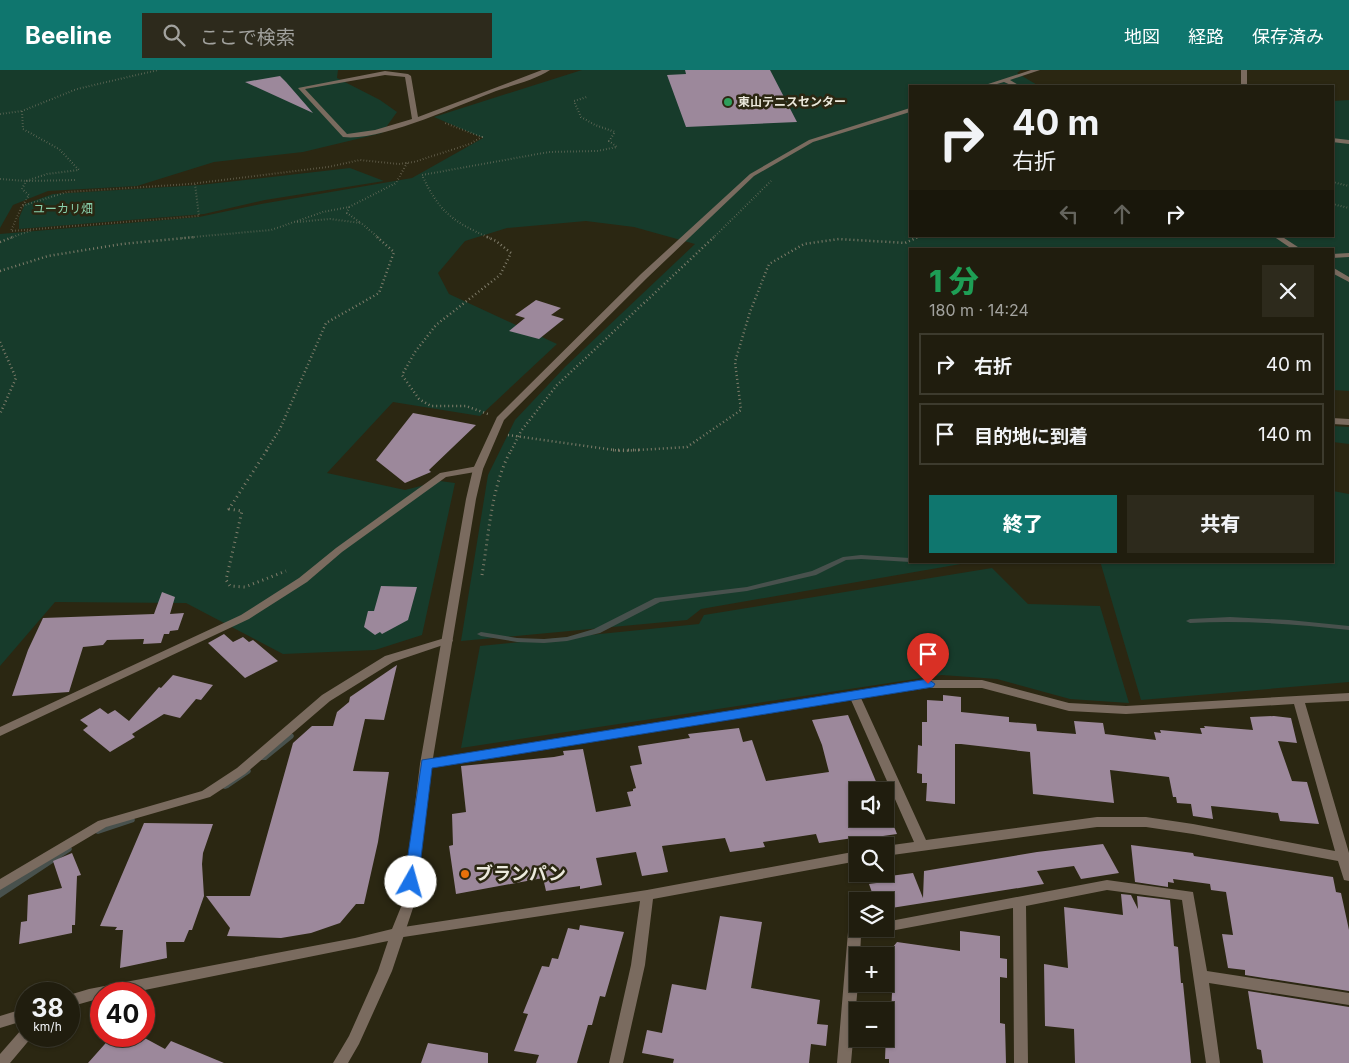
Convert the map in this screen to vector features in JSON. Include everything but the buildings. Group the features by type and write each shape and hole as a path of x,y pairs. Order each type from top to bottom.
{"street":[{"path":"415,119 408,76 386,73 301,88 345,136 364,136 425,116 547,70"},
{"path":"988,85 1037,70"},
{"path":"1244,70 1244,85"},
{"path":"1005,80 1015,85"},
{"path":"340,1063 354,1040 385,971 409,902 426,764 471,499 478,470 500,418 644,276 752,175 812,141 909,110"},
{"path":"1334,140 1349,142"},
{"path":"1278,237 1296,248"},
{"path":"1334,256 1349,255"},
{"path":"1334,270 1349,280"},
{"path":"1334,421 1349,422"},
{"path":"0,732 246,617 303,580 339,550 443,475 478,470"},
{"path":"0,885 102,824 206,794 241,772 326,698 389,659 448,640"},
{"path":"426,764 928,684 982,684 1069,707 1126,710 1349,697"},
{"path":"854,695 922,845"},
{"path":"1298,700 1346,858 1349,876"},
{"path":"894,850 1097,822 1146,822 1346,858"},
{"path":"80,998 397,933 647,894 849,858"},
{"path":"894,925 1108,886 1188,896 1202,976 1213,1063"},
{"path":"616,1063 638,965 647,894"},
{"path":"1019,902 1021,1063"},
{"path":"844,1063 855,937"},
{"path":"1202,976 1349,999"},
{"path":"0,1022 15,1017"},
{"path":"1,1063 15,1047"}],"path":[{"path":"0,114 22,111 77,89 158,70"},
{"path":"500,418 466,406 430,406 419,399 402,375 415,352 436,325 500,275 511,253 496,241 475,232 447,215 432,197 422,175 548,152 597,151 617,147 609,141 615,132 595,125 581,117 574,101 587,97"},
{"path":"22,111 23,130 59,148 79,170 47,174 26,181 22,189 29,195 22,206 12,231 198,216 195,184"},
{"path":"22,206 67,192 195,184 328,167 360,160 407,163 470,144 482,137 425,116"},
{"path":"0,271 48,256 122,244 257,233 297,222 323,212 349,207 396,183 407,163"},
{"path":"482,575 495,501 508,455 534,414 563,381 667,283 777,175"},
{"path":"0,179 26,181 76,180"},
{"path":"1334,182 1349,186"},
{"path":"1334,204 1349,208"},
{"path":"288,570 246,587 230,586 226,580 242,511 229,510 280,429 326,323 379,293 394,252 348,213 349,207"},
{"path":"297,222 330,219 361,223"},
{"path":"0,242 36,229"},
{"path":"507,435 621,452 687,447 741,410 735,362 750,312 769,264 804,244 839,240 905,243 919,237"},
{"path":"0,342 16,378 0,414"}],"green space":[{"path":"0,70 338,70 337,78 380,100 397,112 382,133 303,152 214,162 137,186 48,191 13,205 0,228"},
{"path":"582,70 1021,70 1017,73 1037,85 909,85 909,237 1334,237 1334,101 1349,100 1349,391 1334,390 1334,248 909,248 909,563 966,563 701,609 687,620 461,641 488,475 515,420 565,367 695,244 634,227 586,221 507,228 465,241 438,273 449,294 557,344 480,416 393,402 327,473 405,490 440,481 455,483 422,635 375,650 283,654 186,603 55,602 0,666 0,234 199,217 261,204 412,178 483,138 434,117"},
{"name":"ユーカリ畑","path":"350,168 384,181 265,200 204,214 19,229 19,218 25,204 53,194 200,185"},
{"path":"1334,426 1349,427 1349,444 1334,442"},
{"path":"1334,491 1349,494 1349,682 1141,700 1101,563 1334,563"},
{"path":"992,568 1028,604 1100,606 1129,703 1070,699 997,679 942,675 461,748 480,646 699,624 704,615"}],"waterway":[{"path":"481,634 517,640 544,641 567,639 597,631 658,600 747,589 814,573 845,558 909,560"},
{"path":"1190,621 1250,620 1349,628"},
{"path":"263,758 290,736"},
{"path":"225,786 247,771"},
{"path":"98,831 131,820"},
{"path":"0,894 68,849"}],"place":[{"name":"東山テニスセンター","path":"728,102"},
{"name":"ブランパン","path":"465,874"}],"route":[{"path":"411,882 426,764 928,684"}]}
